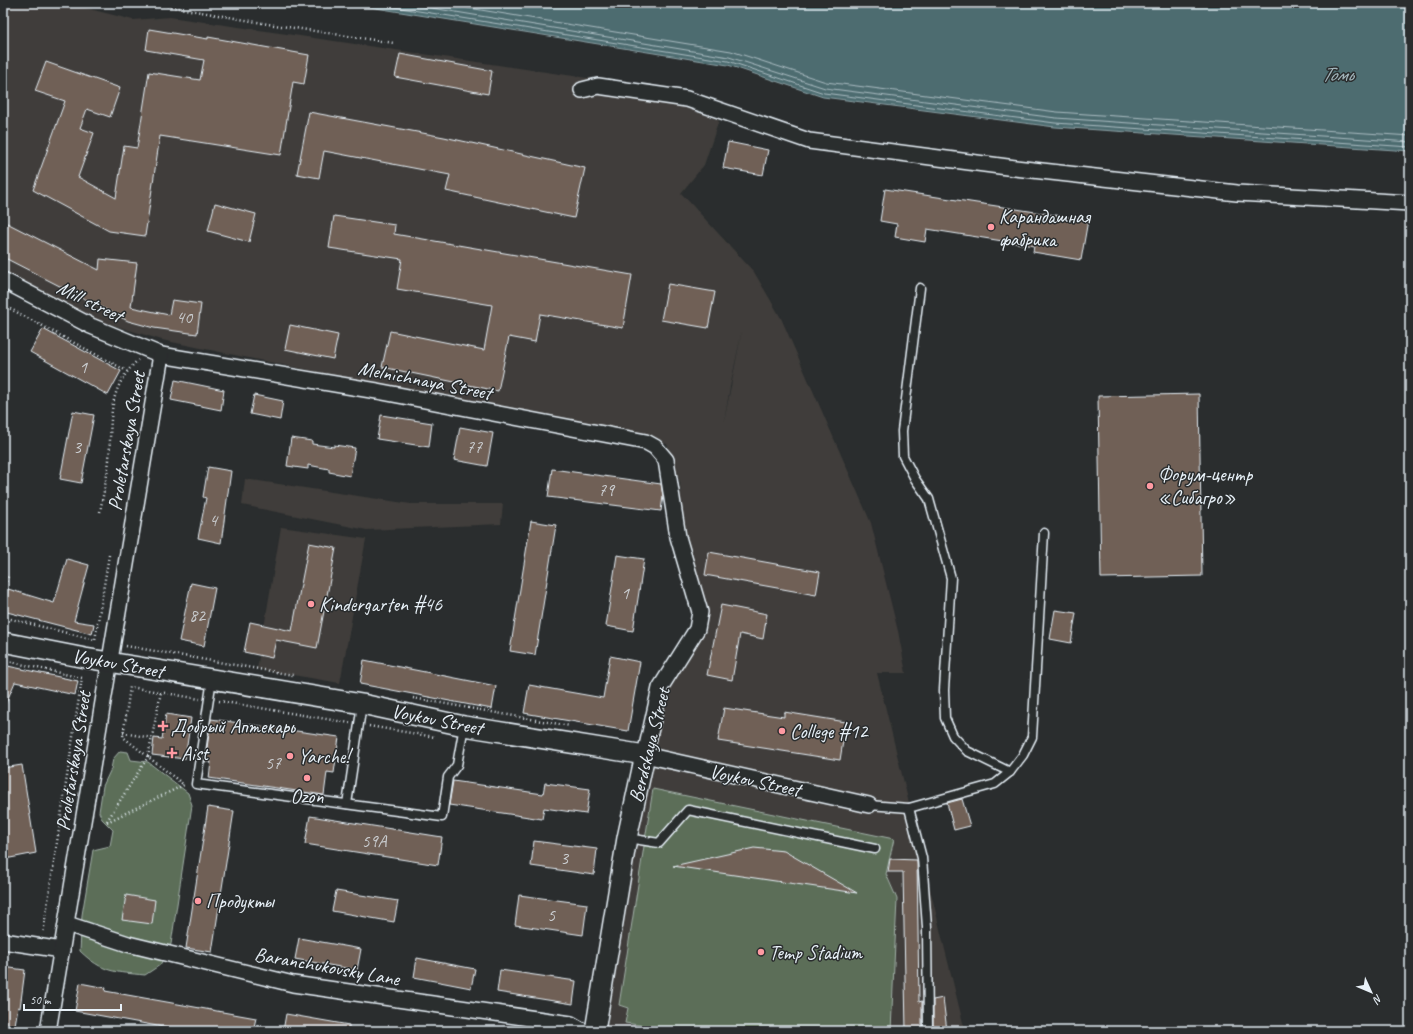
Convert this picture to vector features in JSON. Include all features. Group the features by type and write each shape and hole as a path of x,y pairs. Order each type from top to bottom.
{"street":[{"path":"582,90 598,86 687,99 809,141 1015,168 1229,192 1410,203"},
{"name":"Mill street","path":"3,280 91,326 155,353"},
{"name":"Melnichnaya Street","path":"155,353 377,391 646,442 662,453 669,468"},
{"name":"Proletarskaya Street","path":"48,1031 67,924 109,662 155,353"},
{"name":"Berdskaya Street","path":"595,1031 627,838 660,688 697,629 700,612 678,537 669,468"},
{"name":"Voykov Street","path":"3,642 109,662 362,704 462,734 645,755 869,805"},
{"name":"Baranchukovsky Lane","path":"67,924 128,944 293,984 572,1024 583,1031"},
{"path":"3,942 62,950"}],"lane":[{"path":"920,288 902,431 903,456 915,478 929,498 951,578 944,690 946,718 953,736 967,751 1010,772"},
{"path":"869,805 909,808 995,784 1010,772 1023,755 1032,737 1044,533"},
{"path":"212,679 196,784 442,817 448,778 457,765 462,734"},
{"path":"346,804 362,704"},
{"path":"909,808 922,858 926,927 928,1031"},
{"path":"627,838 659,843 688,810 875,849"}],"path":[{"path":"151,3 268,24 394,43"},
{"path":"3,305 127,371"},
{"path":"100,512 109,462 112,403 127,371 155,353"},
{"path":"3,617 95,640 109,555"},
{"path":"3,593 8,576"},
{"path":"3,660 82,678 41,946"},
{"path":"161,692 148,757 107,822 184,785 148,757 123,737 130,688 161,692 359,724 462,734"},
{"path":"123,733 152,738"}],"shaded area":[{"path":"3,3 66,3 133,20 170,17 615,82 719,120 704,165 681,193 754,272 781,318 871,523 898,631 906,673 877,673 965,1031 606,1031 649,765 654,748 664,689 707,614 706,603 697,582 683,531 680,483 667,444 162,340 96,320 3,271","holes":["742,330 724,422 730,387"]},
{"path":"245,479 411,504 503,504 501,524 367,530 242,505"},
{"name":"Kindergarten #46","path":"281,527 366,539 340,683 257,669"}],"green space":[{"path":"120,751 128,752 131,760 148,762 188,793 192,805 171,944 160,965 145,975 110,970 96,964 80,951 82,915 93,850 110,846 113,830 102,819 99,812 103,786 111,769 113,759"},
{"name":"Temp Stadium","path":"653,789 894,839 886,874 897,899 891,1031 678,1031 625,1023 628,1008 619,1005"}],"water":[{"name":"Томь","path":"345,3 1410,3 1410,151 1055,127 823,97 728,65"}],"building":[{"path":"149,29 208,39 208,37 309,55 304,84 293,82 281,155 160,136 145,236 109,231 33,190 65,101 35,91 46,62 120,88 110,117 87,109 80,128 94,133 78,177 116,198 124,146 137,148 149,72 200,80 204,60 146,50"},
{"path":"400,54 492,71 488,94 395,77"},
{"path":"309,112 444,137 585,168 574,218 446,191 450,175 324,151 319,178 297,174"},
{"path":"728,142 768,150 763,175 723,168"},
{"name":"Карандашная фабрика","path":"885,189 1088,220 1081,260 1033,252 1034,246 927,229 925,242 895,237 897,224 880,221"},
{"path":"215,203 256,214 249,242 208,231"},
{"path":"334,216 395,225 394,234 632,275 623,328 540,314 535,342 509,337 498,391 382,367 390,331 484,350 492,305 397,289 402,259 329,248"},
{"path":"3,221 99,270 100,259 137,263 131,307 169,315 172,300 201,304 197,334 154,328 128,321 3,257"},
{"path":"668,284 715,292 708,328 661,320"},
{"path":"290,325 338,335 333,359 285,349"},
{"path":"43,329 121,371 108,395 30,352"},
{"path":"175,380 224,390 221,410 171,400"},
{"name":"Форум-центр «Сибагро»","path":"1199,394 1202,576 1101,578 1098,396"},
{"path":"254,395 283,401 280,420 250,414"},
{"path":"73,411 94,415 81,483 60,479"},
{"path":"381,415 432,423 429,447 377,439"},
{"path":"460,427 493,433 487,466 454,460"},
{"path":"291,438 312,441 312,444 355,448 350,476 329,472 329,469 308,465 308,469 287,466"},
{"path":"208,467 231,471 221,543 198,538 206,498 203,497"},
{"path":"552,469 661,484 663,496 661,511 548,497"},
{"path":"531,521 556,525 535,655 510,651"},
{"path":"309,543 336,548 317,648 276,640 272,658 244,652 250,622 292,631"},
{"path":"709,552 820,572 816,595 705,575"},
{"path":"617,555 644,559 633,631 606,626"},
{"path":"67,559 89,565 74,621 94,624 92,634 3,611 8,589 54,603"},
{"path":"191,583 215,588 204,646 179,641"},
{"path":"721,605 767,614 763,639 740,634 732,680 707,675"},
{"path":"1055,610 1076,613 1071,643 1050,639"},
{"path":"610,656 640,662 628,731 524,713 529,685 603,698"},
{"path":"364,660 496,686 492,709 360,684"},
{"path":"3,665 78,681 75,695 15,682 3,710"},
{"name":"College #12","path":"724,708 784,717 784,712 846,722 840,760 718,741"},
{"path":"166,714 191,718 185,759 152,755 154,738 162,739"},
{"path":"211,719 339,737 334,773 327,772 324,795 209,778 211,762 205,762"},
{"path":"22,765 36,853 5,859 3,768"},
{"path":"453,781 543,794 545,783 590,789 586,814 544,808 542,819 449,805"},
{"path":"962,799 970,826 954,830 947,803"},
{"path":"208,807 234,811 212,952 186,948"},
{"path":"310,816 442,837 438,865 305,844"},
{"path":"534,841 597,849 594,875 531,866"},
{"path":"754,848 784,851 857,893 673,866"},
{"path":"890,859 917,860 919,1002 922,1001 922,1031 906,1031 903,872 888,872"},
{"path":"336,891 398,901 394,922 332,911"},
{"path":"126,895 155,900 152,924 122,920"},
{"path":"519,895 587,904 583,935 515,925"},
{"path":"299,938 361,949 357,970 295,959"},
{"path":"417,958 475,969 471,988 414,977"},
{"path":"3,967 25,970 20,1008 18,1007 14,1031 3,1031"},
{"path":"500,970 576,981 573,1004 497,992"},
{"path":"80,983 106,988 105,991 256,1018 253,1031 185,1031 75,1011"},
{"path":"943,998 947,1031 933,1031 933,1000"},
{"path":"286,1014 349,1025 349,1031 283,1031"}],"place":[{"name":"Карандашная фабрика","path":"991,227"},
{"name":"Форум-центр «Сибагро»","path":"1150,486"},
{"name":"Kindergarten #46","path":"311,604"},
{"name":"Добрый Аптекарь","path":"163,726"},
{"name":"College #12","path":"782,731"},
{"name":"Aist","path":"172,753"},
{"name":"Yarche!","path":"290,756"},
{"name":"Ozon","path":"307,778"},
{"name":"Продукты","path":"198,901"},
{"name":"Temp Stadium","path":"761,952"}]}
